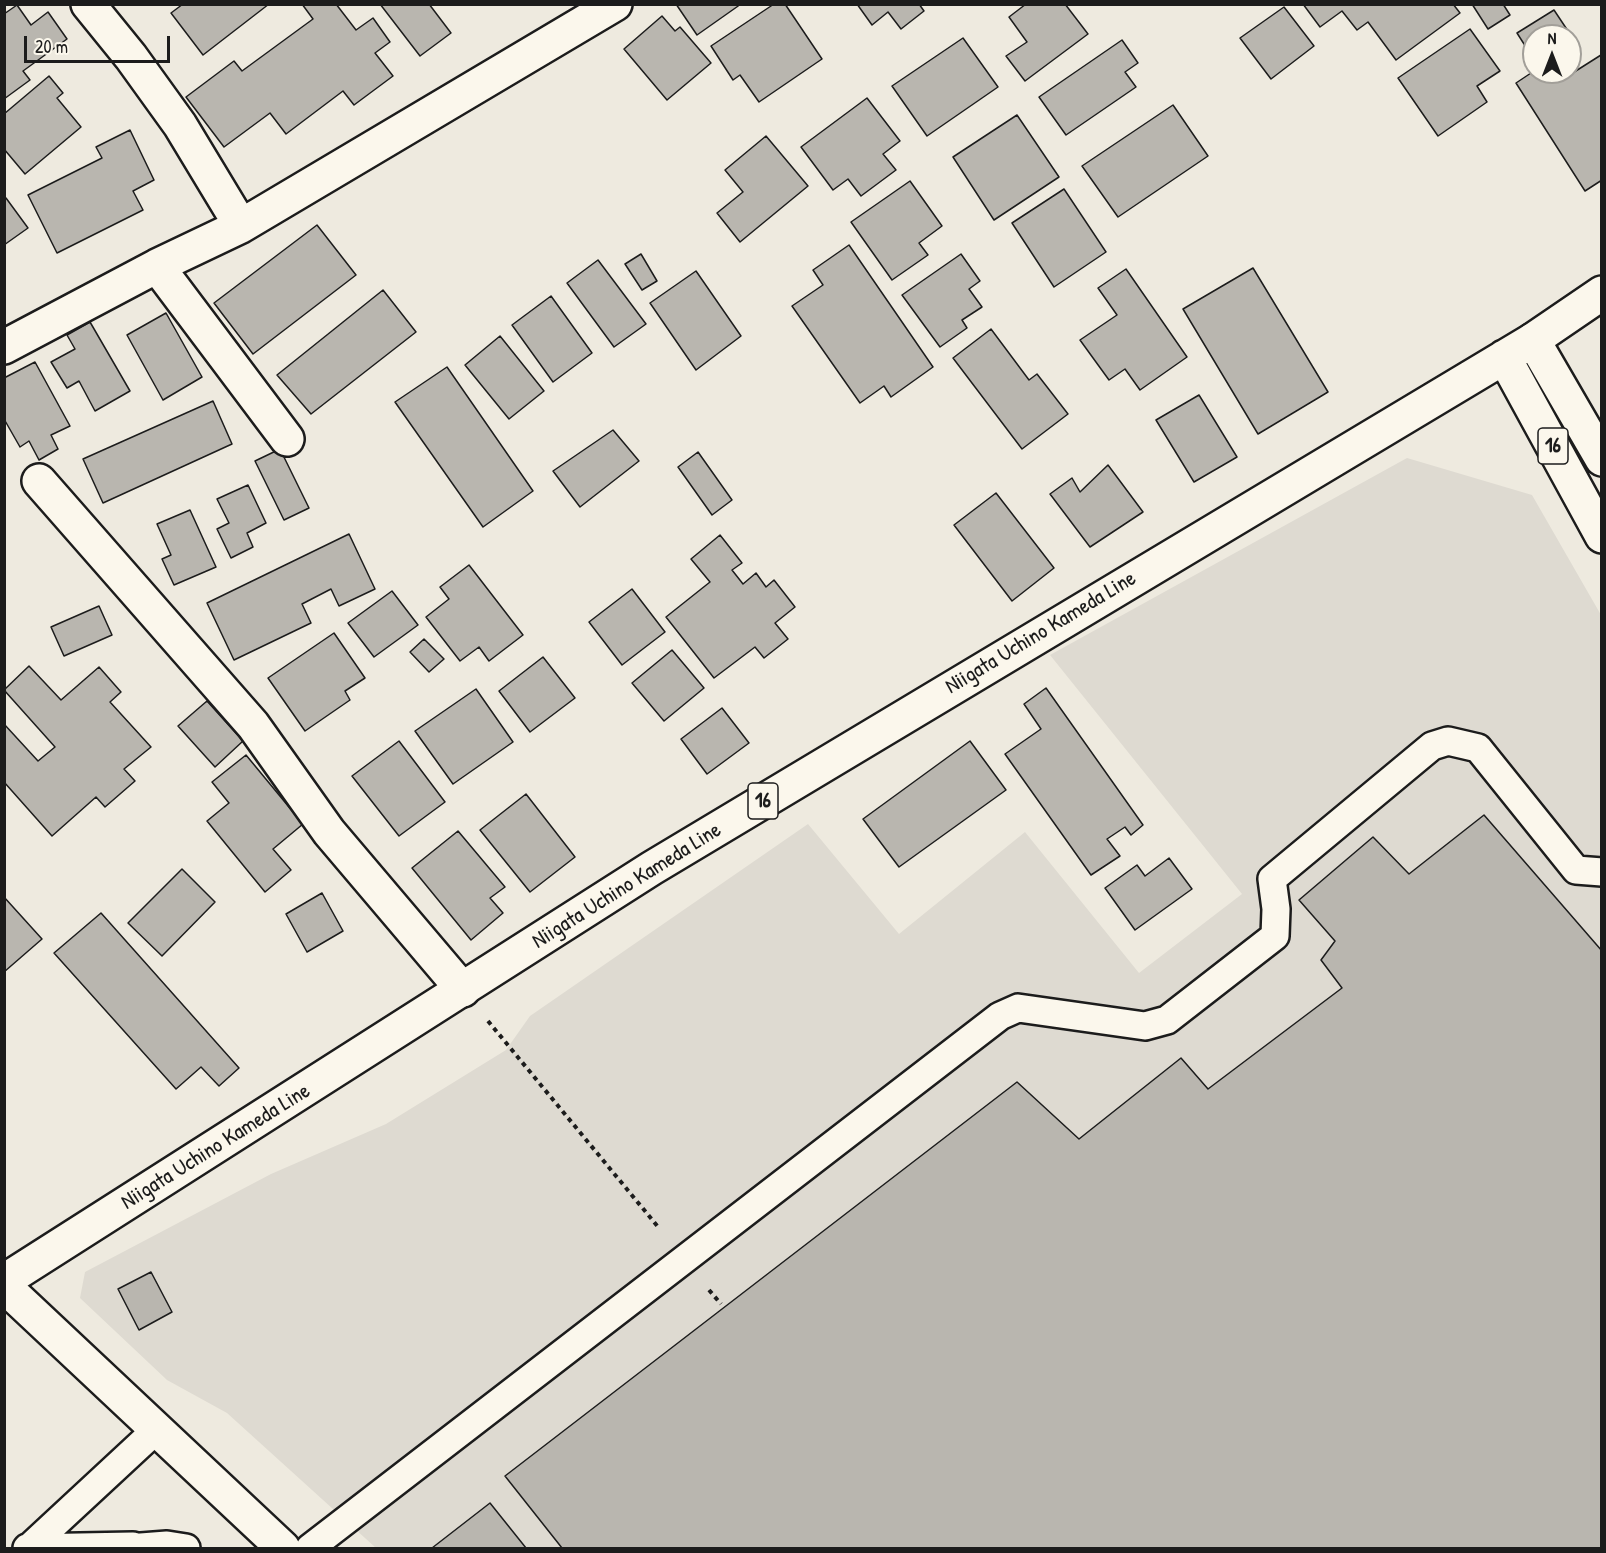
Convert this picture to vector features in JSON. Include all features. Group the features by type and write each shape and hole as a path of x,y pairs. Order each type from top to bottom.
{"street":[{"path":"88,4 131,57 180,125 241,226"},
{"path":"4,347 157,266 241,226 615,4"},
{"path":"157,266 287,439"},
{"name":"Niigata Uchino Kameda Line","path":"4,1281 652,868 1533,340 1602,293"},
{"name":"16","path":"1533,340 1602,459"},
{"name":"16","path":"1504,357 1602,536"},
{"path":"39,481 254,725 329,832 463,990"},
{"path":"4,1286 283,1548"}],"lane":[{"path":"310,1548 1000,1016 1018,1008 1145,1026 1167,1020 1275,936 1276,909 1272,879 1432,746 1448,741 1478,748 1589,871 1602,851"},
{"path":"29,1547 156,1430"},
{"path":"29,1547 167,1545 186,1548"}],"path":[{"path":"463,990 721,1304"}],"shaded area":[{"path":"1407,458 1532,495 1601,615 1601,1548 376,1548 227,1413 167,1380 80,1298 85,1272 271,1174 386,1124 506,1050 530,1016 808,824 899,934 1025,832 1139,973 1242,894 1050,655"}],"building":[{"path":"183,4 269,4 203,55 171,13"},
{"path":"302,4 336,4 356,30 373,18 390,42 375,53 393,76 354,105 343,91 286,134 270,113 224,147 186,97 234,61 242,71 313,19"},
{"path":"380,4 429,4 451,33 420,56"},
{"path":"676,4 741,4 697,35"},
{"path":"774,4 785,4 822,59 759,102 740,75 733,80 711,46"},
{"path":"857,4 919,4 924,11 901,29 888,12 872,25"},
{"path":"1026,4 1065,4 1088,34 1025,81 1006,56 1027,42 1009,17"},
{"path":"1303,4 1453,4 1460,13 1396,60 1368,22 1357,30 1342,11 1320,27"},
{"path":"1472,4 1503,4 1510,15 1488,29"},
{"path":"17,5 31,25 48,12 67,39 23,71 30,80 4,99 4,14"},
{"path":"1284,7 1314,46 1271,79 1240,38"},
{"path":"1554,10 1563,24 1531,24"},
{"path":"662,16 675,31 680,27 711,63 667,100 624,49"},
{"path":"1470,29 1500,71 1477,86 1487,102 1438,136 1398,78"},
{"path":"1522,30 1522,41 1517,33"},
{"path":"963,38 998,87 927,136 892,86"},
{"path":"1122,40 1138,63 1125,72 1136,87 1066,135 1039,97"},
{"path":"1601,55 1602,180 1585,191 1516,83 1522,79 1522,84 1582,84 1582,67"},
{"path":"49,76 63,93 57,98 81,127 25,174 4,149 4,114"},
{"path":"867,98 900,141 883,154 896,170 861,196 848,179 833,190 801,147"},
{"path":"1173,105 1208,156 1118,217 1082,166"},
{"path":"1017,115 1059,177 994,220 953,157"},
{"path":"130,130 154,180 133,191 143,210 57,253 28,195 102,158 96,147"},
{"path":"766,136 808,186 740,242 717,213 743,192 725,170"},
{"path":"910,181 942,226 919,243 928,255 892,280 851,222"},
{"path":"1064,189 1106,252 1054,287 1012,223"},
{"path":"6,198 28,228 4,245 4,199"},
{"path":"317,225 356,275 253,354 214,303"},
{"path":"849,245 933,367 891,397 884,386 860,403 792,306 823,285 813,270"},
{"path":"641,254 657,281 642,290 625,264"},
{"path":"961,254 980,281 969,289 982,307 962,320 967,328 940,347 902,295"},
{"path":"598,260 646,324 614,347 567,283"},
{"path":"1253,268 1328,392 1258,434 1183,309"},
{"path":"1126,269 1187,357 1140,390 1125,369 1109,380 1080,340 1117,315 1098,288"},
{"path":"696,271 741,336 696,370 650,303"},
{"path":"383,290 416,332 311,414 277,375"},
{"path":"551,296 592,353 553,382 512,325"},
{"path":"166,313 202,377 163,400 127,335"},
{"path":"90,322 130,391 95,411 79,381 67,388 51,362 75,349 67,335"},
{"path":"991,329 1029,380 1037,374 1068,414 1022,449 953,358"},
{"path":"500,336 544,391 509,419 465,365"},
{"path":"35,362 70,426 51,435 58,449 39,460 29,441 20,447 4,419 4,378"},
{"path":"447,367 533,491 483,527 395,402"},
{"path":"1199,395 1237,457 1194,482 1156,420"},
{"path":"213,401 232,444 103,503 83,459"},
{"path":"613,430 639,461 580,507 553,471"},
{"path":"280,449 309,508 284,520 255,461"},
{"path":"698,452 732,500 712,515 678,467"},
{"path":"1108,465 1143,512 1090,547 1050,494 1072,478 1080,492"},
{"path":"248,485 266,523 247,533 253,547 231,558 217,529 229,523 217,499"},
{"path":"996,493 1054,568 1012,601 954,525"},
{"path":"190,510 216,567 174,585 162,559 171,555 157,524"},
{"path":"349,534 375,589 339,606 331,589 302,604 311,623 234,660 207,603"},
{"path":"720,535 742,563 732,570 743,584 756,573 766,587 774,580 795,607 775,623 788,639 764,658 755,647 714,678 666,617 710,582 691,559"},
{"path":"469,565 523,635 489,661 479,647 460,661 426,617 449,599 440,587"},
{"path":"632,589 665,632 622,665 589,622"},
{"path":"392,591 418,625 374,657 348,623"},
{"path":"99,606 112,635 64,656 51,627"},
{"path":"334,633 365,678 345,691 350,700 305,731 268,678"},
{"path":"424,639 444,659 429,672 410,652"},
{"path":"672,650 704,688 664,721 632,683"},
{"path":"543,657 575,698 530,732 499,691"},
{"path":"29,666 61,700 99,667 121,692 110,702 151,747 124,769 135,781 105,807 96,797 52,836 4,782 4,724 38,761 55,747 4,690"},
{"path":"1046,688 1143,825 1131,835 1125,827 1107,839 1120,856 1091,875 1005,754 1041,729 1024,704"},
{"path":"476,689 513,742 453,784 415,731"},
{"path":"207,701 243,741 215,767 178,726"},
{"path":"722,708 749,743 707,774 681,739"},
{"path":"399,741 445,802 399,836 352,776"},
{"path":"970,741 1006,790 899,867 863,819"},
{"path":"246,755 303,824 273,849 291,870 265,892 207,821 229,803 212,782"},
{"path":"526,794 575,857 530,892 480,830"},
{"path":"1484,815 1602,951 1602,1548 562,1548 505,1476 1017,1082 1079,1139 1181,1058 1208,1089 1342,988 1321,960 1335,941 1299,900 1373,837 1409,874"},
{"path":"458,831 505,887 490,898 503,913 471,940 412,868"},
{"path":"1169,858 1192,889 1135,930 1105,888 1137,865 1145,876"},
{"path":"182,869 215,902 162,956 128,923"},
{"path":"322,893 343,931 307,952 286,914"},
{"path":"4,897 42,939 4,972"},
{"path":"101,913 239,1068 219,1086 201,1067 176,1089 54,953"},
{"path":"151,1272 172,1312 139,1330 118,1289"},
{"path":"490,1503 526,1548 432,1548"}]}
